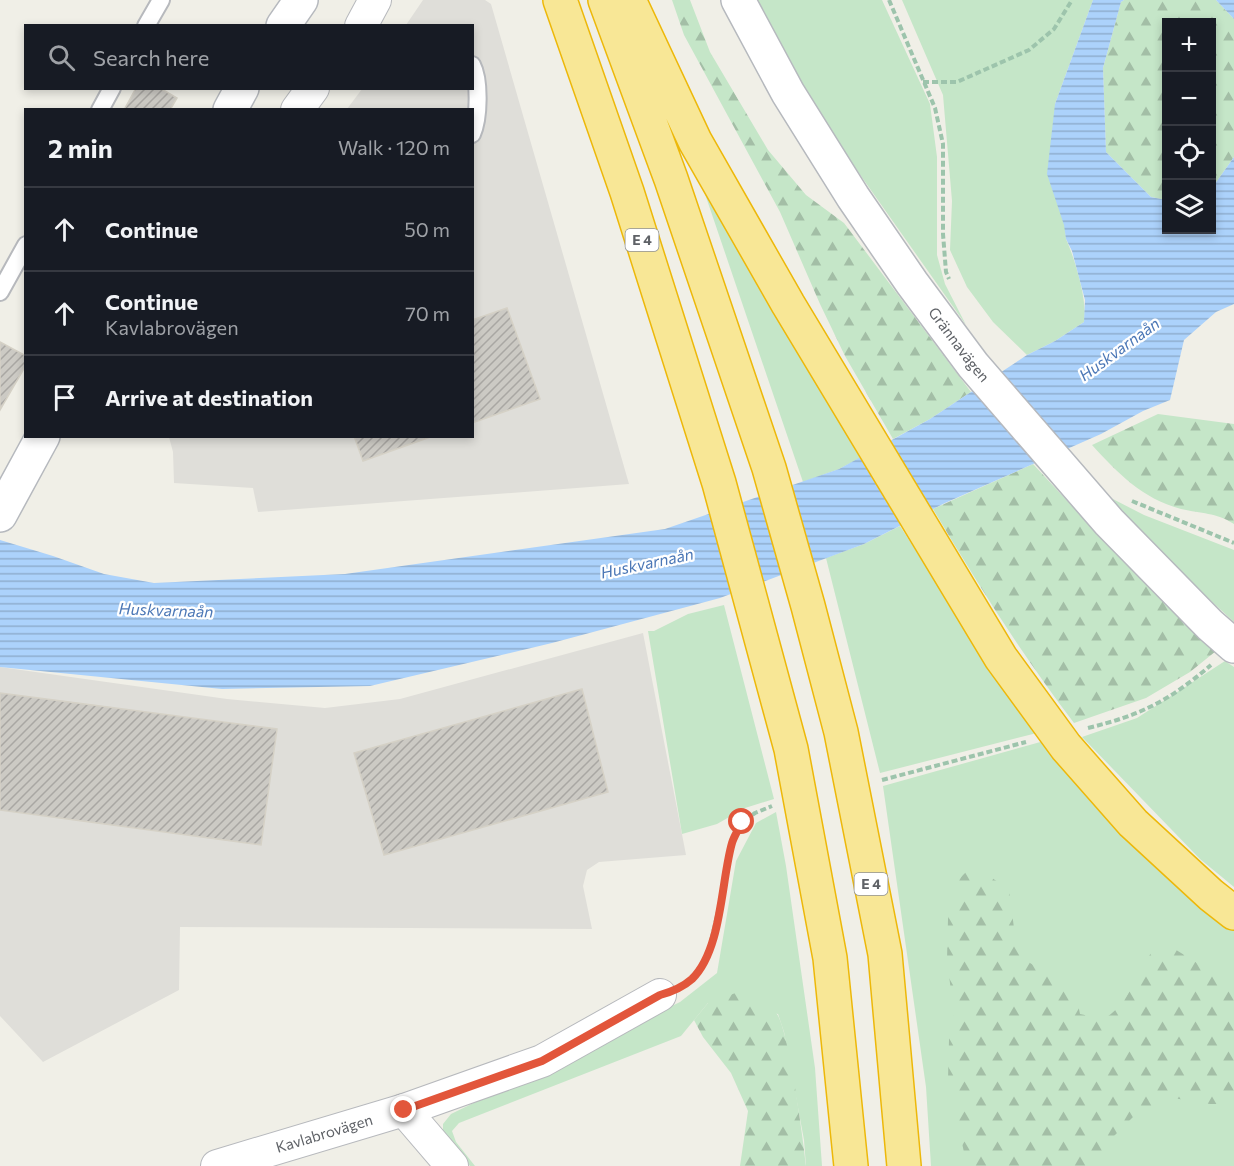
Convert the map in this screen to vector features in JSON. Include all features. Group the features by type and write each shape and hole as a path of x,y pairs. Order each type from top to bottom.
{"highway":[{"name":"E 4","path":"560,0 627,192 719,483 791,749 830,958 851,1166"},
{"name":"E 4","path":"605,0 674,190 769,468 841,732 885,954 904,1166"},
{"path":"629,0 695,141 788,304 1001,658 1066,747 1133,823 1211,896 1234,914"}],"main road":[{"path":"284,24 301,0"},
{"name":"Grännavägen","path":"738,0 788,93 847,188 912,283 973,365 1072,482 1155,571 1210,625 1223,654"},
{"path":"231,108 241,90"},
{"path":"0,515 42,438"}],"street":[{"path":"362,24 375,0"},
{"path":"298,108 312,90"},
{"name":"Kavlabrovägen","path":"217,1166 404,1110 542,1061 660,995"},
{"path":"404,1110 452,1166"}],"lane":[{"path":"148,24 160,0"},
{"path":"474,69 477,91 474,130"},
{"path":"101,108 111,90"},
{"path":"0,292 24,249"}],"path":[{"path":"889,0 935,108 943,144 943,234 946,272 949,281"},
{"path":"923,82 957,82 1029,50 1054,29 1072,0"},
{"path":"1129,499 1136,504 1234,543"},
{"path":"1085,729 1125,719 1160,703 1191,682 1223,654"},
{"path":"882,780 1035,739"},
{"path":"660,995 674,991 692,979 707,958 726,882 732,842 742,822 755,813 772,806"}],"shaded area":[{"path":"423,0 485,0 491,4 629,484 258,512 253,488 174,483 173,452 169,438 474,438 474,108 348,108 361,90 474,90 474,24 407,24"},
{"path":"643,633 686,855 599,862 587,870 583,886 592,929 180,927 179,990 43,1062 0,1016 0,667 227,699 325,708 400,699"}],"green space":[{"path":"672,0 690,0 710,52 768,150 806,195 844,223 971,392 930,419 893,439 845,356 780,212 684,35"},
{"path":"756,0 882,0 930,104 937,157 937,255 945,284 966,325 825,125"},
{"path":"902,0 1093,0 1055,104 1066,239 1077,269 1082,292 1084,322 1055,341 1027,355 993,322 967,287 950,250 952,201 943,95"},
{"path":"1124,0 1216,0 1234,19 1234,157 1216,182 1216,18 1162,18 1162,199 1151,197 1106,152 1103,68 1121,2"},
{"path":"705,194 710,194 860,458 839,469 803,482"},
{"path":"1158,414 1234,424 1234,524 1214,515 1181,509 1142,492 1121,475 1092,445"},
{"path":"1033,464 1123,561 1216,651 1190,672 1146,698 1074,723 1000,618 933,509"},
{"path":"1107,496 1144,515 1234,550 1234,622 1170,563"},
{"path":"900,526 987,661 1037,733 880,773 826,558 864,544"},
{"path":"724,605 774,799 745,808 717,824 682,834 648,631 654,631 688,614"},
{"path":"1225,661 1234,667 1234,887 1200,859 1082,737 1137,718"},
{"path":"1044,741 1234,928 1234,1166 931,1166 926,1087 883,786"},
{"path":"776,812 815,1068 822,1166 806,1166 804,1140 784,1032 778,1014 708,1003 681,1036 459,1123 452,1131 456,1142 475,1166 470,1166 443,1133 443,1124 451,1114 680,1002 717,973 736,861 756,823"},
{"path":"968,870 988,875 1009,890 1014,928 1030,963 1075,989 1080,1014 1104,1019 1114,1011 1128,994 1143,964 1158,946 1173,948 1234,986 1234,1104 1210,1104 1173,1098 1138,1112 1112,1138 1093,1166 967,1166 948,1079 949,1040 954,1014 947,960 948,919 959,879"},
{"path":"741,991 776,1013 781,1022 795,1085 806,1166 740,1166 748,1111 731,1073 703,1037 694,1020 708,1003"}],"water":[{"name":"Huskvarnaån","path":"1093,0 1124,0 1121,2 1103,68 1106,152 1151,197 1162,199 1162,234 1216,234 1216,182 1234,157 1234,304 1216,312 1184,340 1170,400 1143,411 1101,434 945,503 864,544 720,598 552,643 370,686 222,689 0,667 0,540 104,574 154,583 345,574 665,529 839,469 930,419 1027,355 1055,341 1084,322 1085,300 1047,174 1055,104"},
{"path":"1216,0 1234,0 1234,19"}],"building":[{"path":"135,90 163,90 177,98 171,108 125,108"},
{"path":"507,308 540,399 474,422 474,319"},
{"path":"0,342 24,355 24,368 0,410"},
{"path":"355,438 427,438 363,461"},
{"path":"582,689 608,792 384,855 354,753"},
{"path":"0,693 277,729 261,845 0,810"}],"route":[{"path":"404,1110 542,1061 660,995 674,991 692,979 707,958 726,882 732,842 742,822"}]}
